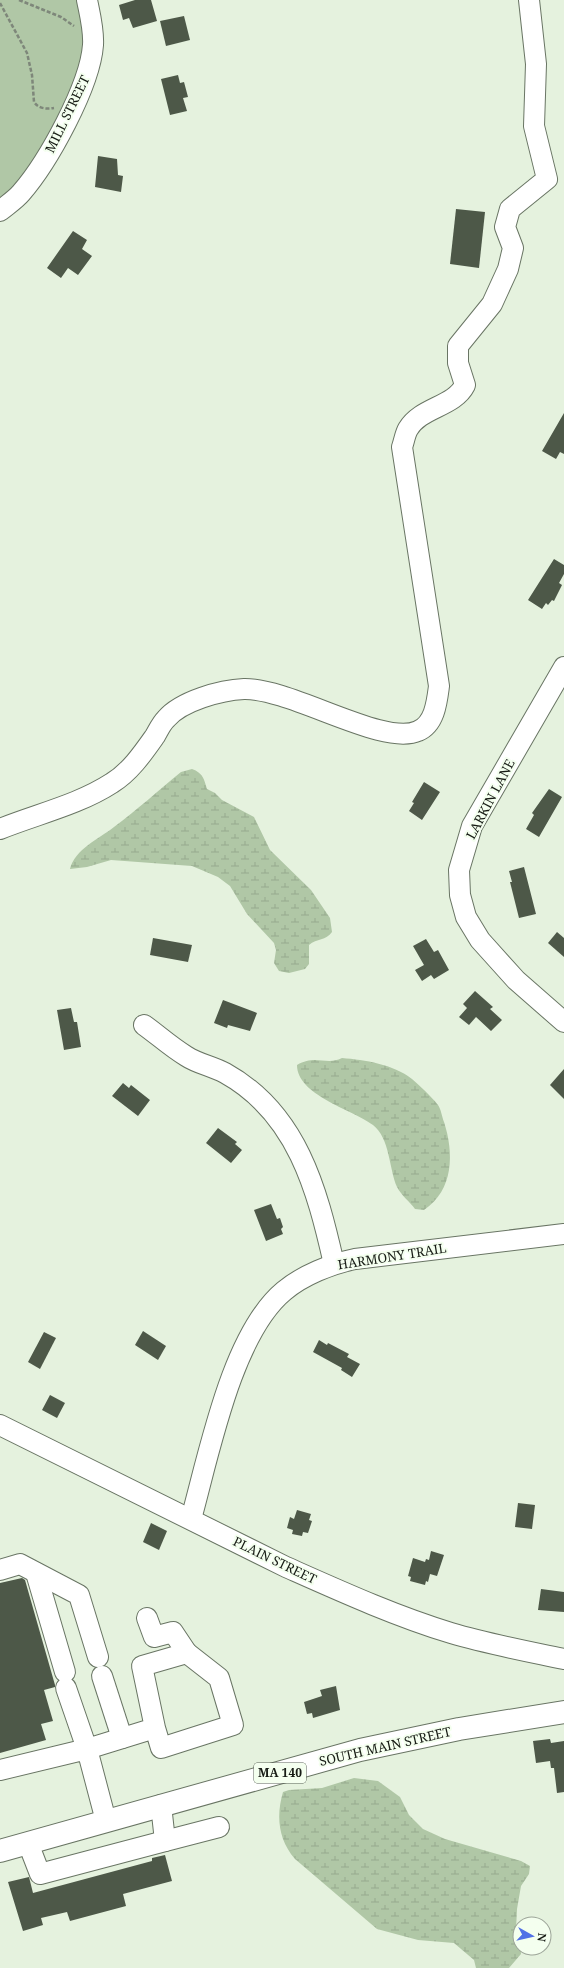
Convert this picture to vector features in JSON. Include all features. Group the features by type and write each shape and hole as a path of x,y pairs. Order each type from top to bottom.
{"main road":[{"name":"SOUTH MAIN STREET","path":"0,1852 360,1750 459,1729 564,1712"}],"street":[{"name":"MILL STREET","path":"0,211 20,194 40,167 63,126 87,77 91,60 93,32 86,0"},
{"path":"0,829 91,795 113,783 137,760 166,718 184,706 211,693 245,689 292,698 361,724 394,734 418,731 429,722 436,707 439,686 402,447 408,429 427,411 447,402 463,390 465,385 458,363 458,346 492,304 508,269 513,248 505,227 510,209 547,179 534,126 536,64 529,0"},
{"name":"LARKIN LANE","path":"564,667 472,826 459,870 460,895 466,917 480,940 516,980 564,1022"},
{"path":"144,1025 186,1057 225,1073 255,1094 286,1127 302,1157 322,1211 334,1264"},
{"name":"HARMONY TRAIL","path":"191,1519 221,1410 243,1350 253,1328 268,1308 284,1291 334,1264 390,1254 564,1234"},
{"name":"PLAIN STREET","path":"0,1425 286,1567 450,1633 564,1659"},
{"path":"0,1570 20,1564 79,1595 122,1738"},
{"path":"36,1572 66,1680 87,1748 106,1821"},
{"path":"147,1618 154,1637 173,1632 188,1653 219,1678 233,1725 161,1748 155,1728 142,1666 188,1653"},
{"path":"0,1770 87,1748 155,1728"},
{"path":"161,1806 165,1841"},
{"path":"28,1844 40,1874 218,1827"}],"path":[{"path":"19,0 61,17 76,29"},
{"path":"0,3 27,53 32,74 34,102 37,106 45,109 58,107"}],"green space":[{"path":"0,0 79,0 87,46 70,99 22,179 0,200"},
{"path":"192,769 201,774 207,789 215,793 222,800 254,817 270,850 311,890 330,918 332,932 327,937 315,941 309,945 309,964 305,969 289,973 279,971 274,963 276,950 274,943 247,914 230,886 218,877 192,866 111,860 87,867 70,869 77,856 88,845 140,807 181,772"},
{"path":"342,1058 388,1066 404,1074 412,1079 429,1095 439,1107 449,1146 449,1170 446,1182 441,1192 434,1202 424,1210 415,1209 397,1187 386,1146 379,1131 363,1119 315,1093 299,1076 297,1065 304,1062 310,1060 331,1061"},
{"path":"354,1778 378,1781 400,1797 409,1815 423,1829 445,1839 521,1861 530,1866 529,1874 521,1886 517,1916 512,1916 512,1956 519,1956 509,1968 476,1968 474,1960 454,1943 418,1940 377,1929 295,1859 285,1843 280,1827 279,1818 283,1792 289,1790 322,1788"}],"building":[{"path":"135,0 151,0 157,21 133,28 129,18 123,20 119,5"},
{"path":"184,16 190,40 166,46 160,21"},
{"path":"178,75 180,83 184,82 188,97 183,98 187,111 170,115 161,79"},
{"path":"98,156 117,159 118,175 123,176 121,192 95,187"},
{"path":"456,209 485,212 479,268 450,264"},
{"path":"73,231 87,240 82,249 92,256 78,275 68,268 61,278 47,268"},
{"path":"564,413 564,454 560,452 556,459 542,451"},
{"path":"554,559 564,565 564,574 559,583 562,585 554,601 552,600 548,605 546,603 542,609 528,600"},
{"path":"424,782 440,792 422,820 409,811 414,803 412,802"},
{"path":"549,789 562,797 539,837 526,829 534,815 532,813"},
{"path":"524,867 536,914 519,918 510,882 512,882 509,871"},
{"path":"557,932 564,938 564,957 548,943"},
{"path":"153,938 192,945 188,962 150,955"},
{"path":"426,939 434,952 438,950 449,970 434,979 431,975 422,981 415,970 424,965 413,946"},
{"path":"475,991 493,1007 490,1009 502,1020 491,1031 476,1017 469,1025 459,1017 467,1008 463,1004"},
{"path":"223,1000 257,1013 250,1031 228,1025 227,1028 214,1023"},
{"path":"71,1008 74,1022 77,1022 81,1047 64,1050 57,1010"},
{"path":"564,1069 564,1099 550,1085"},
{"path":"123,1083 129,1088 131,1085 150,1100 138,1116 112,1096"},
{"path":"218,1128 237,1142 235,1144 242,1150 231,1163 206,1143"},
{"path":"271,1204 277,1219 280,1218 283,1227 281,1229 283,1234 266,1241 254,1210"},
{"path":"143,1331 166,1346 158,1360 135,1345"},
{"path":"44,1332 56,1338 40,1369 28,1362"},
{"path":"319,1340 349,1354 347,1357 360,1364 352,1377 341,1370 342,1368 313,1352"},
{"path":"50,1395 65,1403 57,1418 42,1410"},
{"path":"518,1503 535,1505 532,1529 515,1527"},
{"path":"297,1510 311,1514 309,1520 312,1521 308,1533 303,1532 302,1536 292,1534 293,1530 287,1528 290,1517 294,1519"},
{"path":"151,1523 167,1531 159,1550 143,1542"},
{"path":"431,1551 444,1555 437,1576 430,1574 428,1582 426,1581 425,1585 410,1581 411,1577 408,1576 413,1558 425,1562 426,1559 429,1560"},
{"path":"22,1578 25,1580 55,1685 55,1687 44,1690 53,1721 41,1724 46,1740 0,1753 0,1583"},
{"path":"541,1589 564,1592 564,1612 538,1610"},
{"path":"336,1686 340,1710 313,1718 312,1713 307,1714 304,1702 322,1696 320,1690"},
{"path":"550,1739 551,1743 564,1741 564,1792 557,1793 554,1768 551,1768 550,1761 536,1763 533,1741"},
{"path":"165,1855 172,1881 123,1894 126,1906 70,1921 67,1912 41,1918 43,1925 23,1931 8,1882 29,1877 33,1893 152,1861 152,1858"}]}
